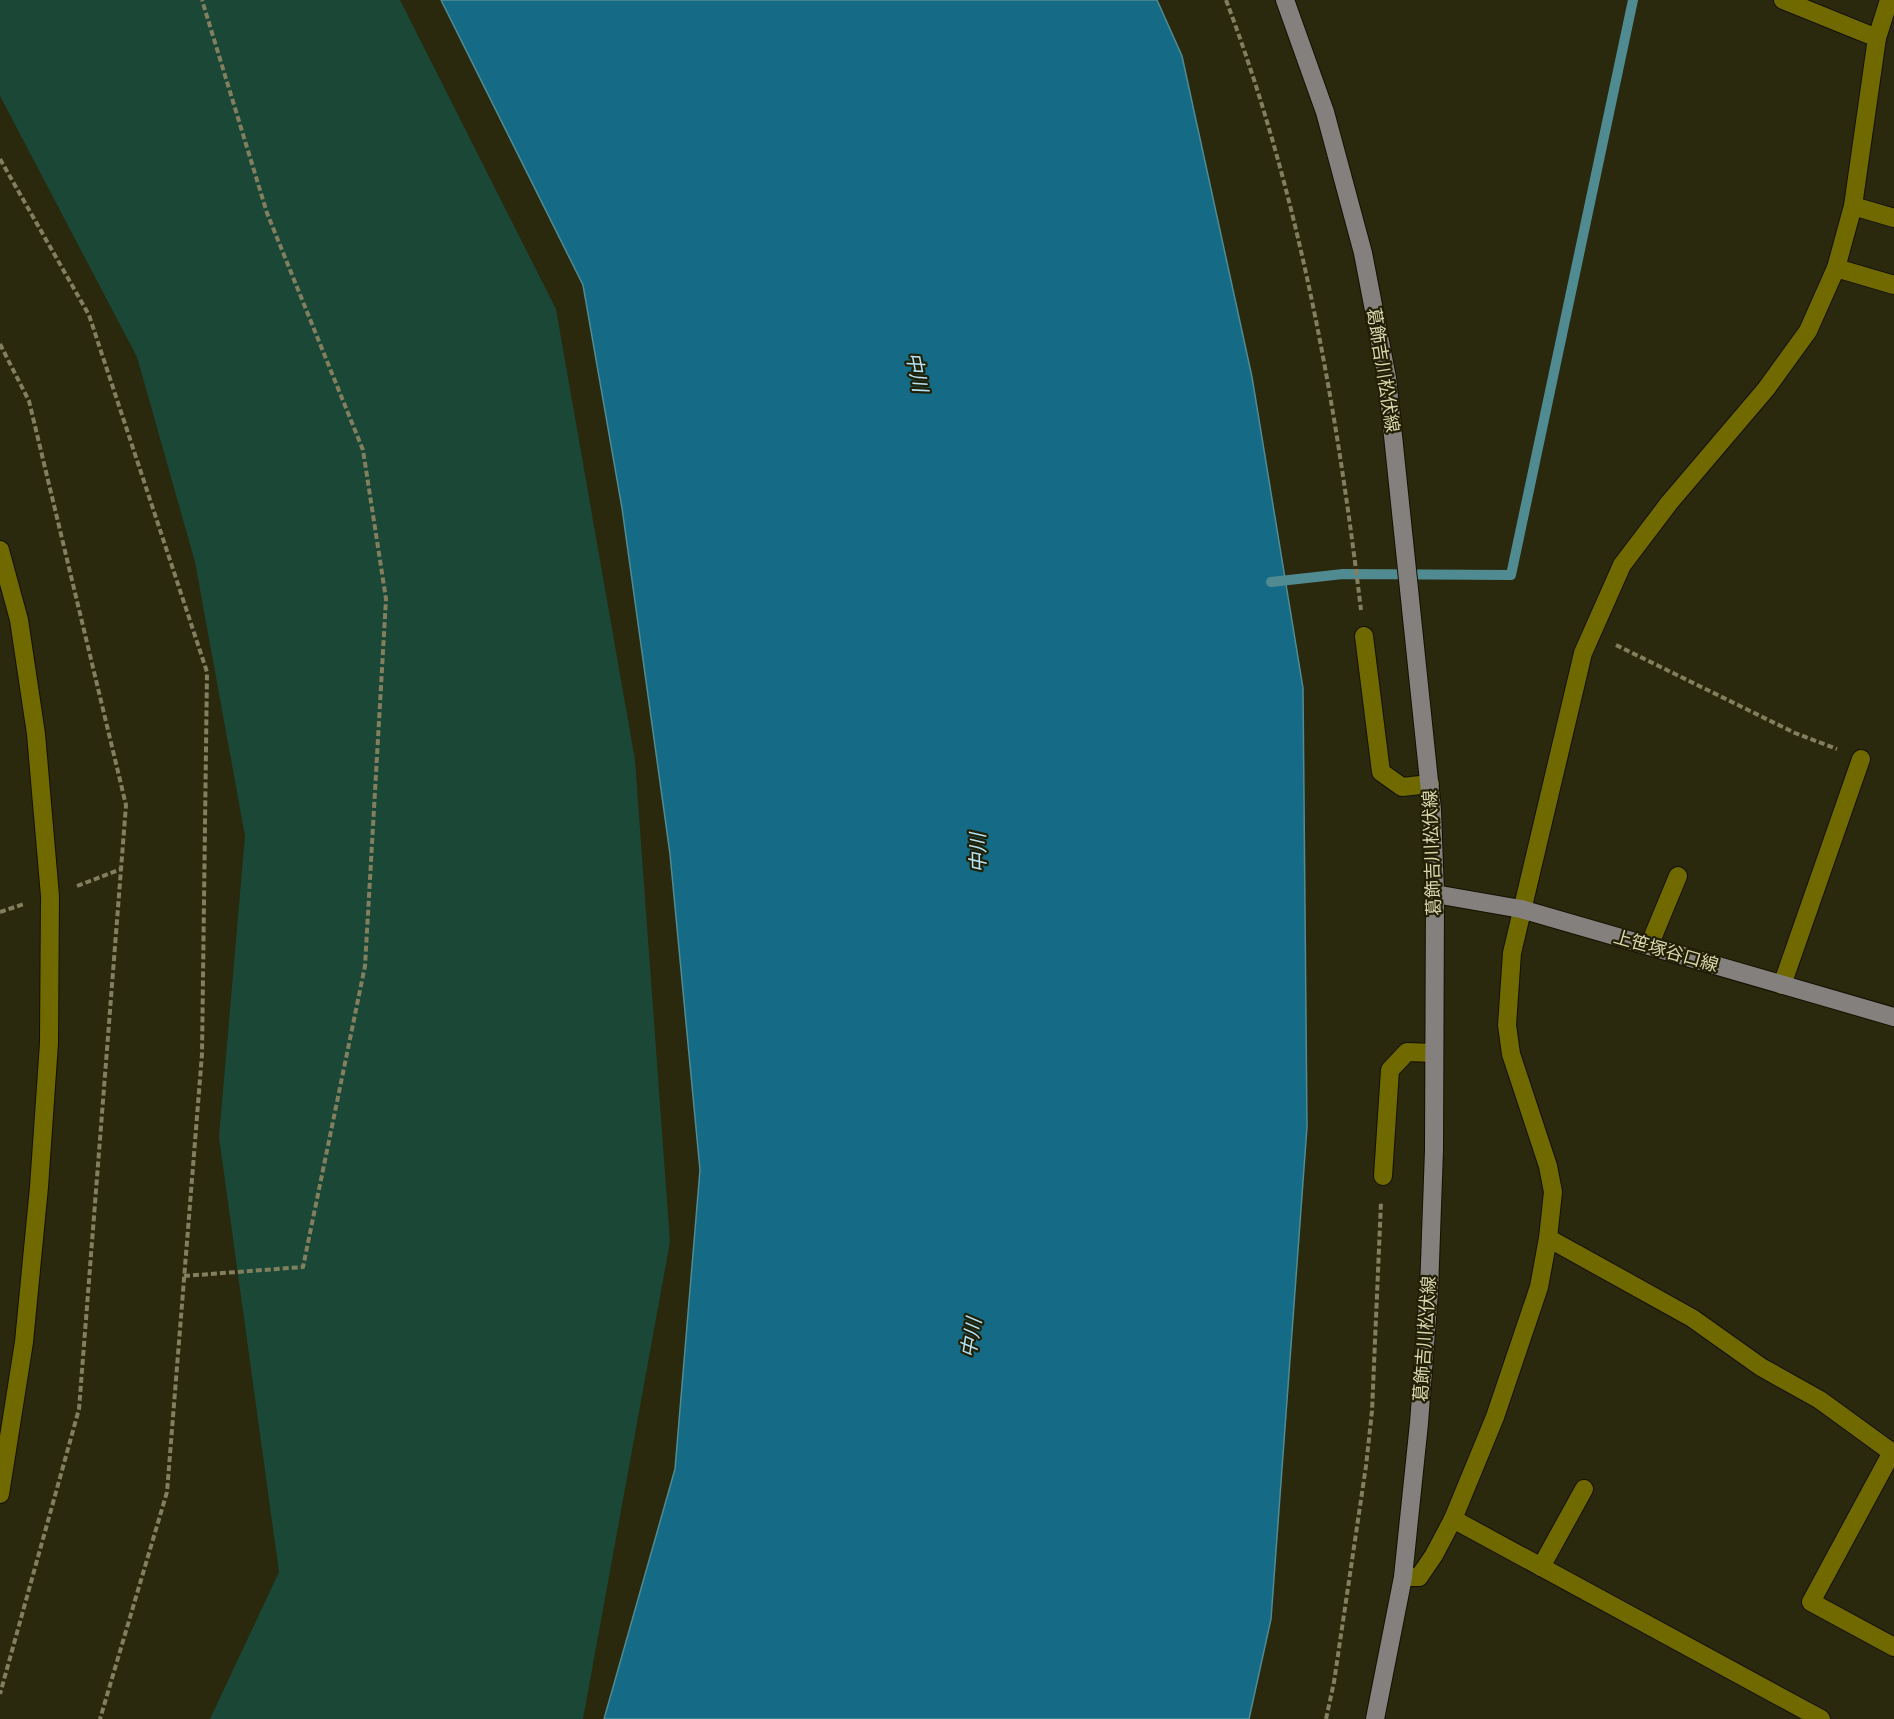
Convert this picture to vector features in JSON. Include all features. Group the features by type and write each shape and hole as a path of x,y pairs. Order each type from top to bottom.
{"main road":[{"name":"葛飾吉川松伏線","path":"1285,0 1328,122 1363,253 1387,378 1430,784 1436,894 1434,1150 1429,1291 1419,1423 1403,1577 1376,1719"},
{"name":"上笹塚谷口線","path":"1436,894 1521,909 1894,1017"}],"street":[{"path":"1783,0 1877,38"},
{"path":"1403,1577 1419,1577 1434,1555 1453,1519 1495,1417 1536,1298 1548,1238 1553,1191 1548,1166 1511,1054 1507,1025 1512,953 1583,653 1622,565 1669,503 1766,388 1808,331 1836,268 1853,206 1877,38 1889,0"},
{"path":"1853,206 1894,218"},
{"path":"1836,268 1894,285"},
{"path":"0,550 20,620 33,711 50,896 49,1043 39,1186 24,1342 0,1494"},
{"path":"1364,636 1381,772 1402,787 1430,784"},
{"path":"1782,985 1861,759"},
{"path":"1649,946 1678,876"},
{"path":"1383,1176 1390,1070 1407,1053 1434,1053"},
{"path":"1548,1238 1692,1318 1761,1367 1820,1400 1893,1453 1811,1602 1894,1647"},
{"path":"1541,1567 1584,1489"},
{"path":"1453,1519 1813,1717"}],"path":[{"path":"184,1276 303,1267 365,966 386,599 363,450 267,213 202,0"},
{"path":"1226,0 1280,164 1320,331 1353,543 1364,636"},
{"path":"0,159 89,315 207,672 201,1054 167,1492 100,1719"},
{"path":"1591,633 1795,733 1861,759"},
{"path":"1326,1719 1335,1682 1372,1411 1383,1176"}],"green space":[{"path":"0,0 400,0 556,309 635,760 670,1242 583,1719 210,1719 279,1572 219,1137 245,836 195,562 137,357 0,96"}],"water":[{"name":"中川","path":"441,0 1157,0 1182,56 1252,377 1303,688 1307,1127 1271,1619 1249,1719 604,1719 675,1469 700,1170 670,854 622,508 583,285"}],"waterway":[{"path":"1271,582 1343,574 1511,575 1633,0"}]}
